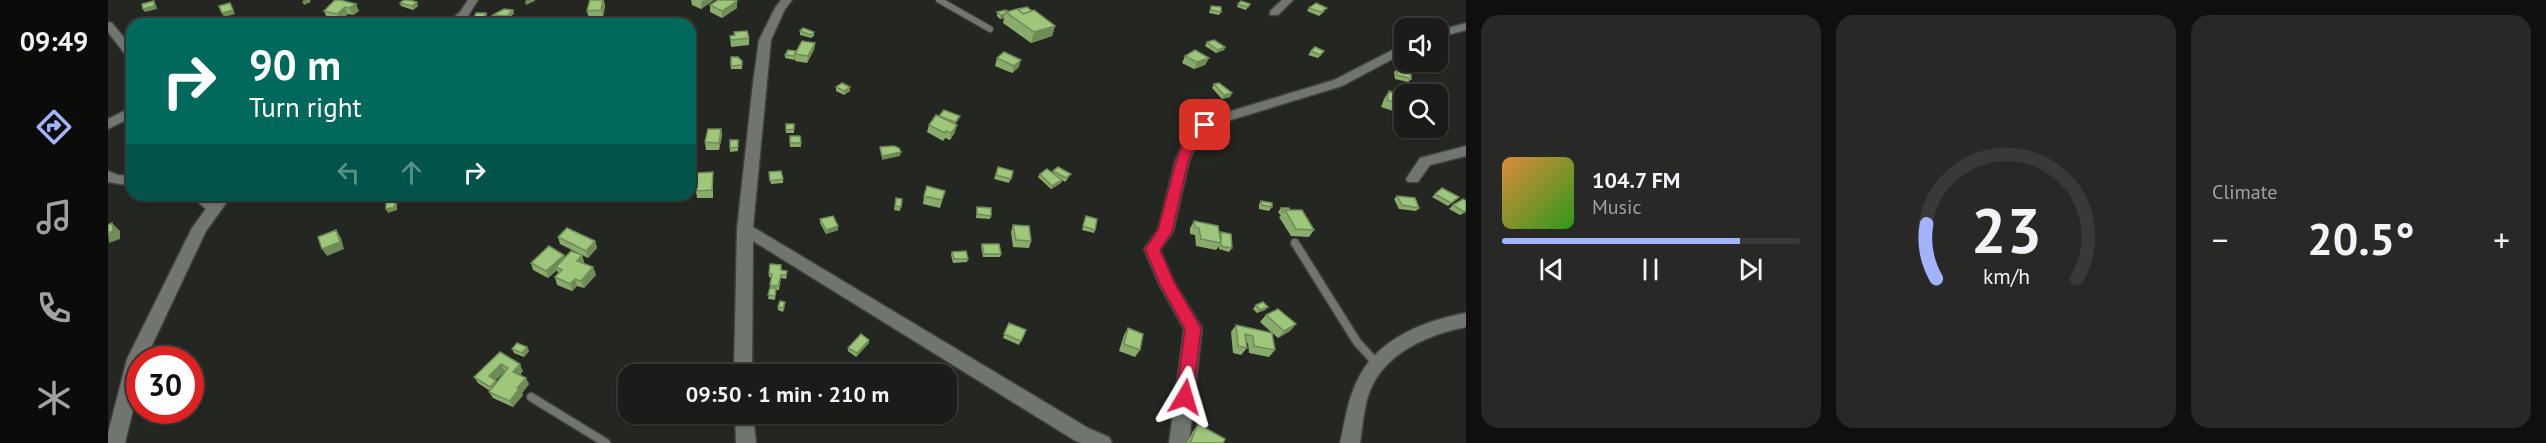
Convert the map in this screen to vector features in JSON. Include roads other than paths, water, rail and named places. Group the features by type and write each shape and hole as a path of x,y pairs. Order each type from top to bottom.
{"street":[{"path":"459,18 473,0"},
{"path":"743,364 746,229 759,84 765,40 780,8 787,0"},
{"path":"1274,13 1288,0"},
{"path":"108,25 126,48"},
{"path":"1448,32 1466,26"},
{"path":"1179,443 1193,328 1167,284 1152,249 1165,232 1182,162 1194,131 1216,120 1338,82 1394,53"},
{"path":"108,125 126,114"},
{"path":"1413,179 1425,161 1466,151"},
{"path":"108,176 126,181"},
{"path":"115,443 136,359 200,228 220,202"},
{"path":"746,229 1082,434 1102,443"},
{"path":"1350,443 1366,381 1387,352 1444,323 1466,321"},
{"path":"745,424 746,443"}],"lane":[{"path":"939,0 990,30"},
{"path":"1295,243 1357,342 1378,365"},
{"path":"531,397 606,443"}]}
